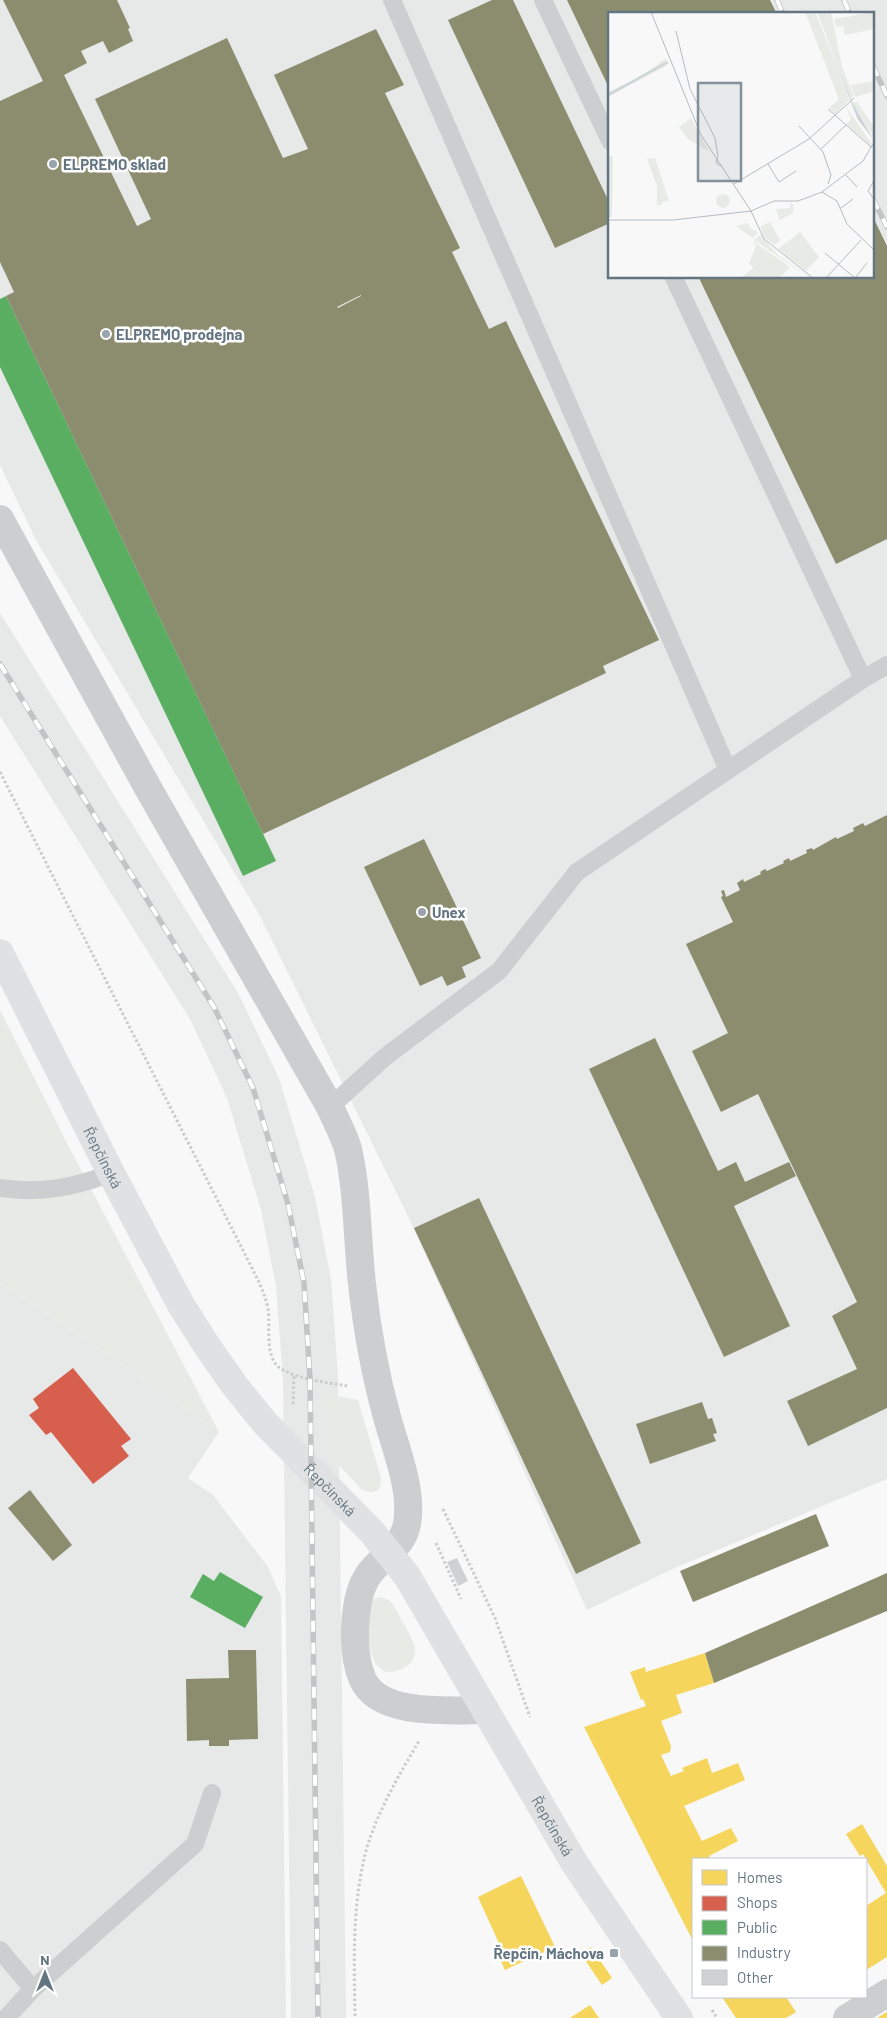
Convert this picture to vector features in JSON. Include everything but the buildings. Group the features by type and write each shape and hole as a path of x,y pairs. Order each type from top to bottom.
{"street":[{"path":"0,518 148,788 330,1107 347,1148 370,1345 406,1492 408,1509 407,1526 401,1539 369,1574 361,1588 355,1623 358,1661 363,1680 372,1693 387,1702 408,1707 438,1710 485,1710"},
{"name":"Řepčínská","path":"0,953 111,1173 181,1305 235,1386 292,1453 372,1532 422,1600 575,1864 679,2018"},
{"path":"847,2018 887,1994"}],"lane":[{"path":"392,0 728,770"},
{"path":"543,0 608,137"},
{"path":"674,279 863,678"},
{"path":"330,1107 385,1057 499,970 577,872 863,678 887,666"},
{"path":"0,1188 23,1192 55,1190 84,1184 111,1173"},
{"path":"6,2018 33,1989 195,1844 212,1793"},
{"path":"0,1950 33,1989"}],"path":[{"path":"0,772 258,1280 268,1311 270,1350 274,1362 281,1369 294,1374 348,1386"},
{"path":"449,1524 495,1618 534,1726"},
{"path":"354,2016 354,1938 366,1851 387,1800 438,1710"}],"shaded area":[{"path":"0,0 887,0 887,1479 677,1567 587,1610 407,1214 259,914 36,540 0,465"},
{"path":"0,613 238,993 279,1078 315,1197 331,1279 338,1377 346,2018 291,2018 283,1380 276,1286 261,1210 227,1098 190,1019 0,716"},
{"path":"0,1010 70,1149 219,1432 0,1283"},
{"path":"0,1283 219,1432 188,1478 213,1495 268,1567 281,1597 286,2018 0,2018"},
{"path":"323,1393 358,1400 381,1478 380,1488 376,1491 362,1490 324,1449"},
{"path":"380,1597 394,1605 414,1645 414,1657 411,1662 405,1667 394,1671 385,1671 379,1667 374,1660 369,1641 371,1603"}],"railway":[{"path":"777,0 782,12"},
{"path":"844,0 849,12"},
{"path":"874,68 887,96"},
{"path":"874,201 887,227"},
{"path":"0,664 214,1007 253,1088 288,1204 304,1283 310,1379 318,2018"}],"place":[{"name":"ELPREMO sklad","path":"53,164"},
{"name":"ELPREMO prodejna","path":"106,334"},
{"name":"Unex","path":"422,912"},
{"name":"Řepčín, Máchova","path":"614,1953"}]}
